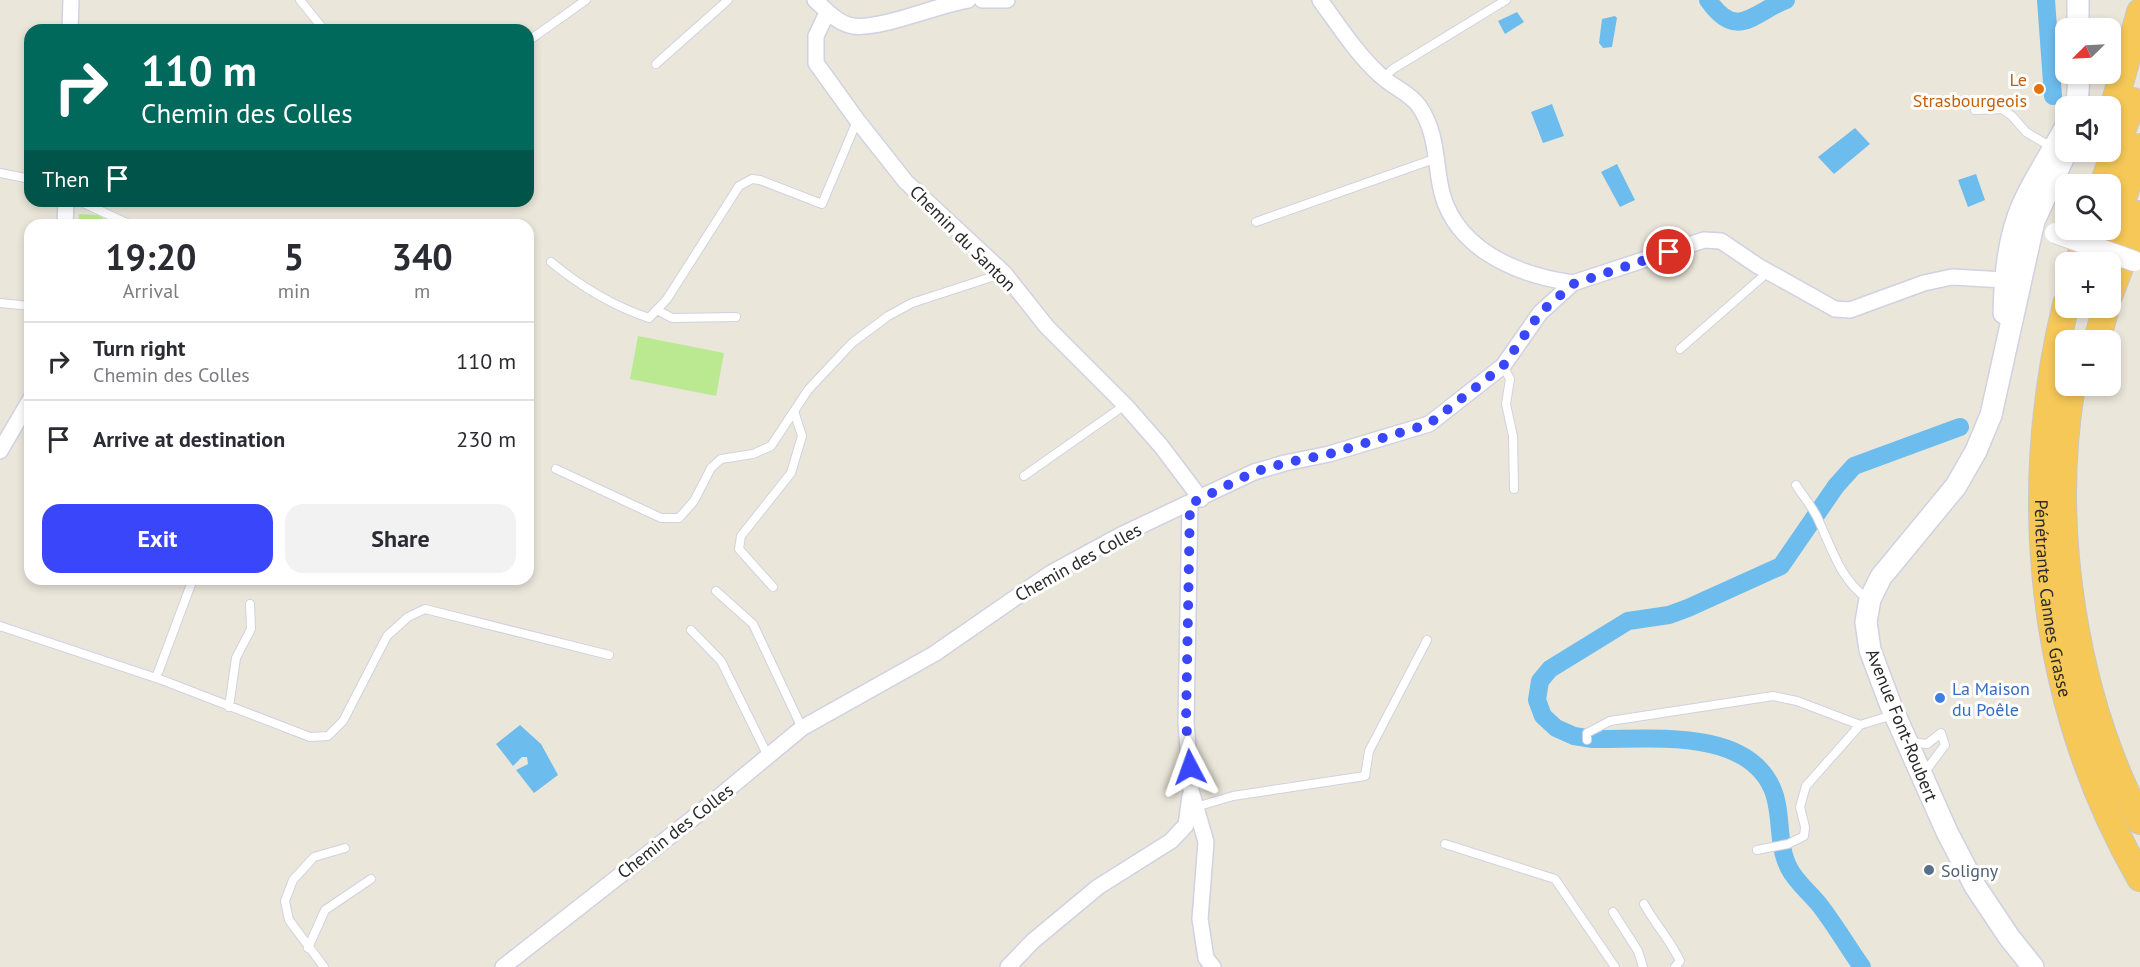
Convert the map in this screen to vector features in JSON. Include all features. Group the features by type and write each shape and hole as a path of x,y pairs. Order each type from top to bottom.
{"highway":[{"path":"2117,96 2140,12"},
{"path":"2107,174 2140,81"},
{"path":"2105,252 2140,147"},
{"path":"2121,265 2140,214"},
{"name":"Pénétrante Cannes Grasse","path":"2063,318 2054,353 2041,468 2042,535 2047,599 2058,664 2078,738 2102,801 2140,878"},
{"name":"Pénétrante Cannes Grasse","path":"2071,396 2065,454 2064,508 2072,595 2089,687 2110,752 2140,821"},
{"path":"2064,508 2085,396"}],"main road":[{"path":"2078,0 2078,18"},
{"name":"Avenue Font-Roubert","path":"2003,350 2005,280 2016,222 2035,180 2055,159"},
{"name":"Avenue Font-Roubert","path":"2033,967 2008,937 1975,886 1921,777 1870,650 1866,622 1870,600 1881,577 1956,486 1976,451 1990,415 2030,235 2058,162"}],"street":[{"path":"70,24 72,0"},
{"path":"815,0 827,13 852,26 870,25 968,0"},
{"path":"982,0 1007,0"},
{"path":"1320,0 1362,58 1383,78 1408,94 1427,119 1434,135 1445,206 1456,226 1471,242 1491,257 1549,280 1573,284"},
{"name":"Chemin du Santon","path":"827,13 816,36 816,63 857,120 906,182 1004,273 1047,327 1125,405 1161,446 1196,502"},
{"path":"2005,280 2012,277 2021,243 2030,235"},
{"name":"Chemin des Colles","path":"503,967 692,819 802,728 934,654 1051,573 1119,536 1196,502 1254,472 1329,454 1429,424 1503,366 1540,313 1573,284 1704,240 1721,241 1768,272 1835,309 1850,310 1924,283 1952,277 2005,280"},
{"path":"2075,240 2134,261"},
{"path":"0,451 24,410"},
{"path":"1196,502 1186,722 1191,790 1206,842 1200,919 1206,958 1213,967"},
{"path":"1008,967 1098,887 1171,841 1186,825 1191,790"}],"lane":[{"path":"300,0 319,24"},
{"path":"534,37 586,0"},
{"path":"656,64 728,0"},
{"path":"1383,78 1393,69 1506,0"},
{"path":"1975,110 2002,110 2012,116 2026,132 2055,147"},
{"path":"551,262 574,280 628,311 649,318 657,310 739,186 752,179 760,180 822,204 857,120"},
{"path":"1256,222 1437,158"},
{"path":"0,173 24,178"},
{"path":"92,207 118,219"},
{"path":"1680,349 1768,272"},
{"path":"556,469 661,518 679,518 694,501 711,468 721,459 753,454 771,446 808,390 852,343 888,316 912,303 1004,273"},
{"path":"0,303 24,305"},
{"path":"657,310 672,318 736,317"},
{"path":"1503,366 1510,379 1506,404 1513,435 1514,489"},
{"path":"1024,476 1125,405"},
{"path":"773,587 739,549 741,536 791,473 802,436 794,411"},
{"path":"1796,485 1812,507 1840,568 1854,589 1870,600"},
{"path":"156,678 191,585"},
{"path":"716,591 753,624 802,728"},
{"path":"229,706 236,658 251,629 250,604"},
{"path":"0,626 156,678 310,738 328,736 343,722 387,636 408,617 425,609 609,655"},
{"path":"691,630 722,661 768,756"},
{"path":"1196,807 1233,796 1365,776 1369,751 1427,640"},
{"path":"1587,737 1610,721 1773,696 1797,701 1860,725"},
{"path":"1757,850 1785,844 1804,836 1805,827 1800,807 1806,786 1860,725 1894,714"},
{"path":"1905,741 1927,744 1941,733 1945,745 1921,777"},
{"path":"1445,844 1555,879 1615,967"},
{"path":"324,967 289,921 285,901 293,880 314,857 345,848"},
{"path":"308,948 325,910 371,879"},
{"path":"1644,904 1660,931 1674,948 1680,962 1675,967"},
{"path":"1613,912 1638,951 1643,967"}],"green space":[{"path":"79,214 97,215 104,219 79,219"},
{"path":"638,336 724,353 716,396 630,379"}],"water":[{"path":"1517,12 1524,22 1505,34 1498,21"},
{"path":"1615,16 1617,18 1612,47 1603,48 1599,43 1602,19"},
{"path":"1552,104 1564,136 1543,143 1531,112"},
{"path":"1855,128 1870,144 1834,174 1818,157"},
{"path":"1617,164 1635,200 1620,207 1601,172"},
{"path":"1976,174 1985,200 1968,207 1958,180"},
{"path":"520,725 541,744 558,775 534,793 516,770 528,764 527,757 522,757 513,766 496,744"}],"waterway":[{"path":"1708,0 1718,13 1737,22 1755,16 1786,0"},
{"path":"2046,0 2053,96"},
{"path":"1862,967 1824,911 1789,868 1782,848 1775,797 1759,768 1740,755 1718,746 1693,741 1593,739 1574,736 1556,728 1543,716 1537,700 1540,681 1550,669 1628,621 1669,615 1781,566 1836,486 1854,466 1960,427"}],"place":[{"name":"Le Strasbourgeois","path":"2039,89"},
{"name":"La Maison du Poêle","path":"1940,698"},
{"name":"Soligny","path":"1929,870"}],"route":[{"path":"1190,767 1186,722 1190,504 1254,472 1329,454 1429,424 1503,366 1540,313 1573,284 1669,252"}]}
